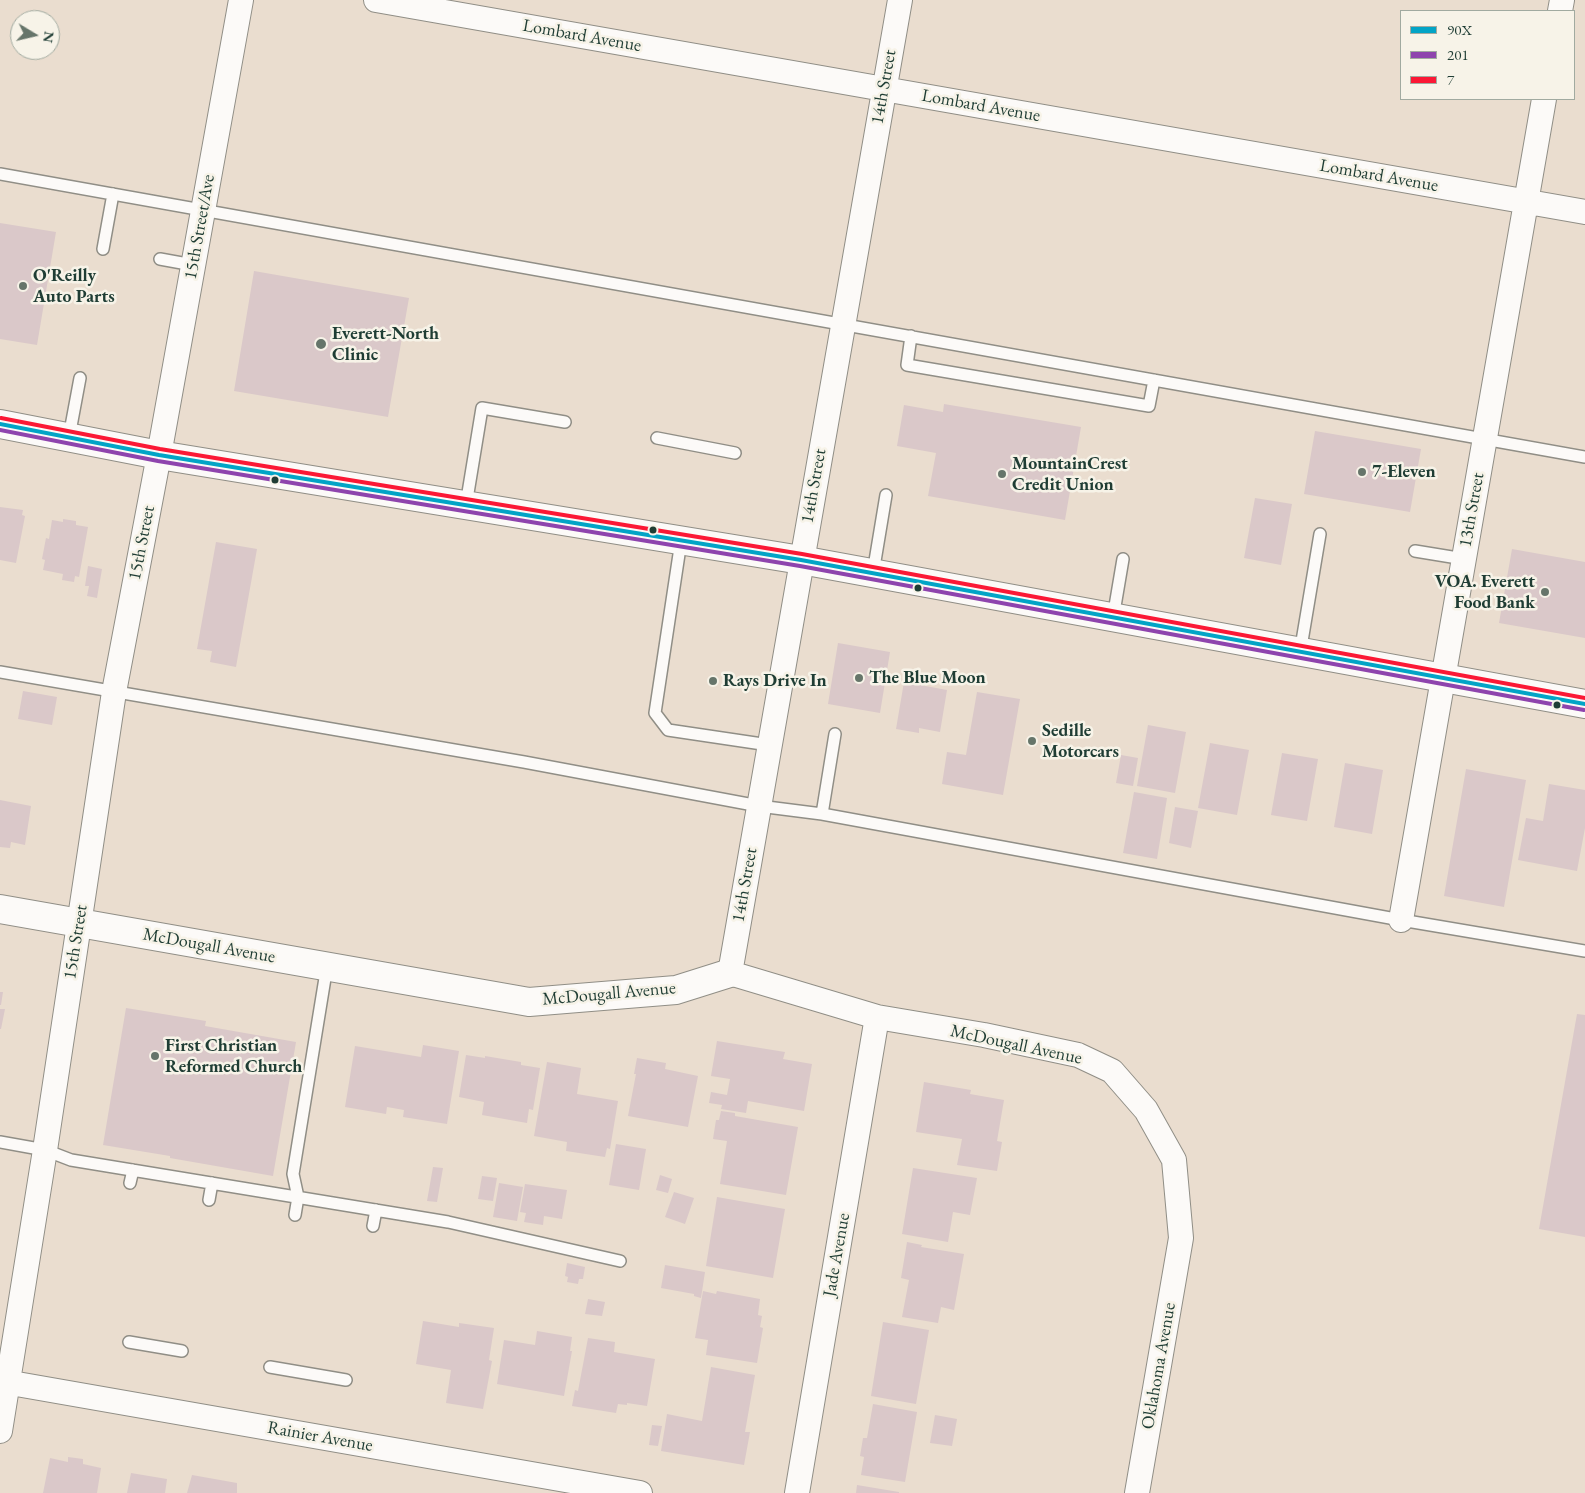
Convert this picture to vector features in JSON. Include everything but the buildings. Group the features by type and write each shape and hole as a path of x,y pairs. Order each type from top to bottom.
{"main road":[{"path":"0,424 159,455 801,560 1585,704"},
{"name":"McDougall Avenue","path":"0,909 529,1002 676,990 730,973"}],"street":[{"name":"15th Street/Ave","path":"159,455 241,0"},
{"name":"Lombard Avenue","path":"376,0 1585,212"},
{"name":"14th Street","path":"730,973 900,0"},
{"name":"13th Street","path":"1401,920 1544,100"},
{"name":"15th Street","path":"0,1431 4,1381 45,1150 114,692 159,455"},
{"name":"McDougall Avenue","path":"730,973 877,1017 984,1035 1078,1055 1112,1072 1146,1110 1174,1160 1181,1238"},
{"name":"Jade Avenue","path":"796,1493 877,1017"},
{"name":"Oklahoma Avenue","path":"1137,1493 1181,1238"},
{"name":"Rainier Avenue","path":"4,1381 640,1493"}],"lane":[{"path":"0,174 1585,457"},
{"path":"104,249 113,194"},
{"path":"160,260 194,265"},
{"path":"911,336 907,365 1150,406 1154,380"},
{"path":"69,437 80,378"},
{"path":"466,505 482,408 566,422"},
{"path":"656,438 735,453"},
{"path":"873,573 886,495"},
{"path":"1300,652 1320,534"},
{"path":"681,541 654,713 668,730 769,745"},
{"path":"1415,550 1464,559"},
{"path":"1113,618 1123,559"},
{"path":"0,672 514,761 759,806 822,814 1401,920 1585,951"},
{"path":"822,814 835,734"},
{"path":"295,1215 298,1197 293,1174 327,966"},
{"path":"0,1142 45,1150 71,1160 448,1222 620,1261"},
{"path":"130,1183 133,1170"},
{"path":"209,1200 212,1183"},
{"path":"373,1226 376,1210"},
{"path":"129,1342 182,1351"},
{"path":"270,1367 346,1380"}],"transit line":[{"name":"7","path":"1,418 160,449 802,554 1585,698"},
{"name":"90X","path":"0,424 159,455 801,560 1585,704"},
{"name":"201","path":"0,430 158,461 800,566 1584,710"}],"place":[{"name":"O'Reilly Auto Parts","path":"23,286"},
{"name":"Everett-North Clinic","path":"321,344"},
{"name":"7-Eleven","path":"1362,472"},
{"name":"MountainCrest Credit Union","path":"1002,474"},
{"name":"VOA. Everett Food Bank","path":"1545,592"},
{"name":"The Blue Moon","path":"859,678"},
{"name":"Rays Drive In","path":"713,681"},
{"name":"Sedille Motorcars","path":"1032,741"},
{"name":"First Christian Reformed Church","path":"155,1056"}]}
